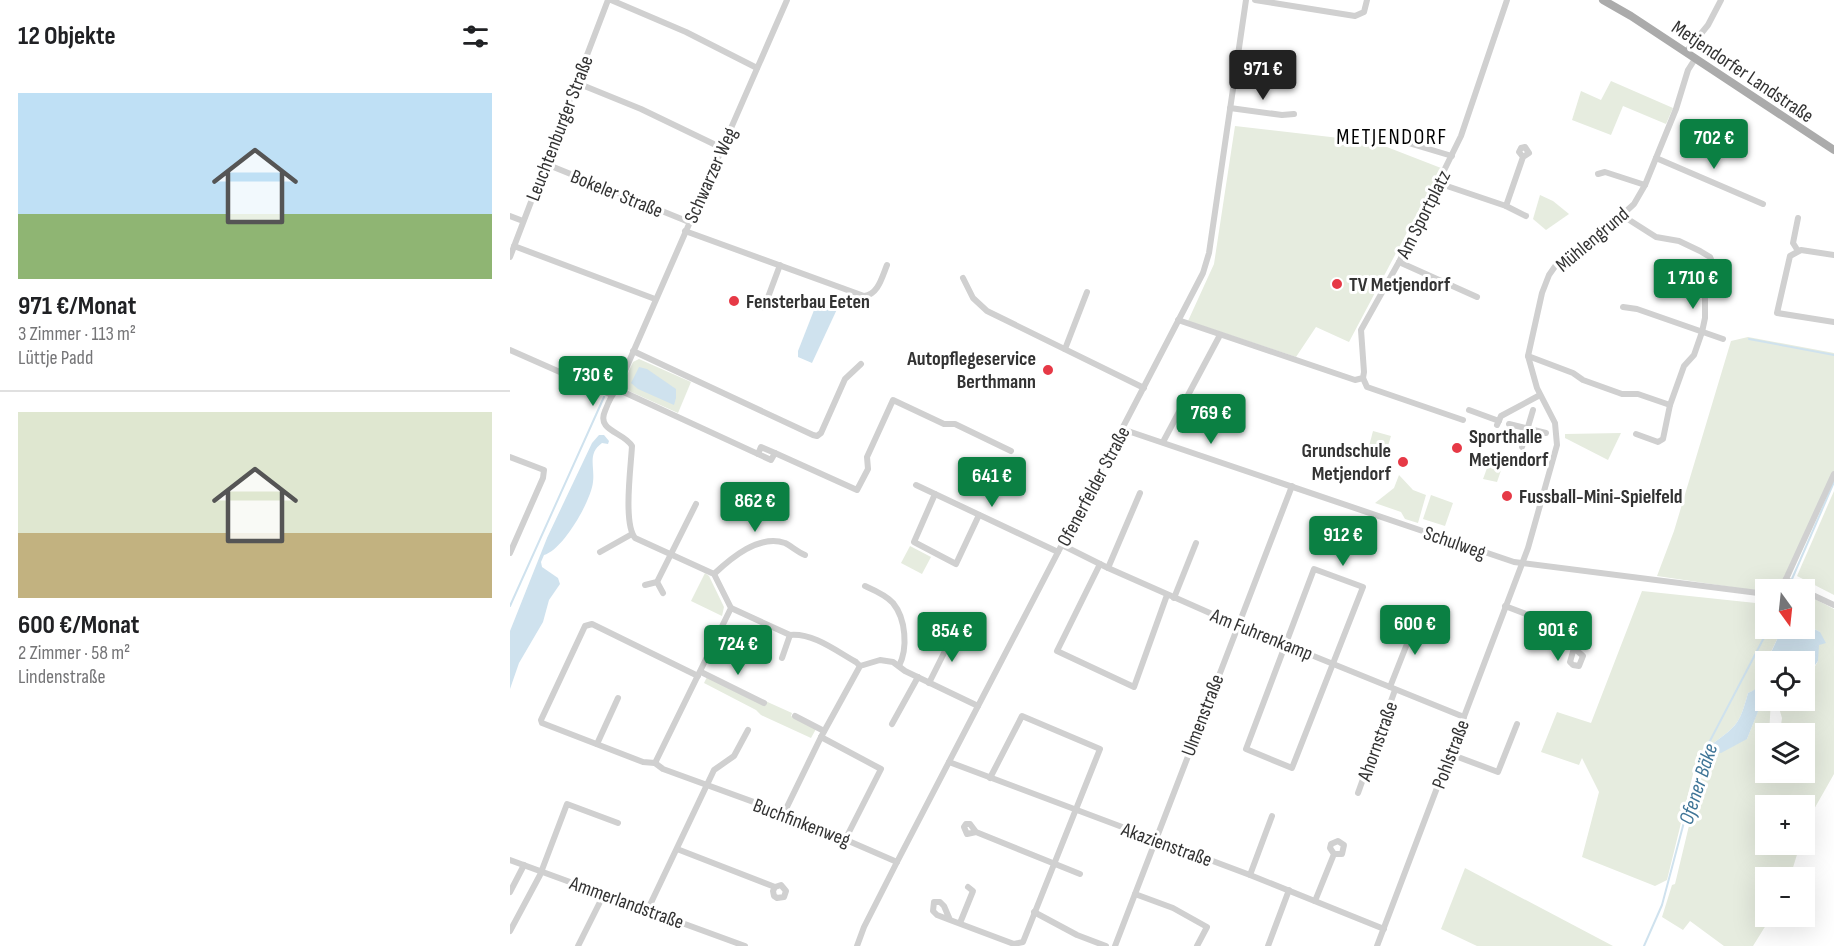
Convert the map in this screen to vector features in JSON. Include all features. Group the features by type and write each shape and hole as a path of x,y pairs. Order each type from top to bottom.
{"main road":[{"name":"Metjendorfer Landstraße","path":"1603,0 1834,150"}],"street":[{"path":"609,0 620,2 757,68"},
{"name":"Leuchtenburger Straße","path":"510,257 609,0"},
{"name":"Schwarzer Weg","path":"632,534 628,502 632,446 627,438 607,428 603,423 603,415 617,389 787,0"},
{"name":"Ofenerfelder Straße","path":"857,946 864,927 897,862 1203,273 1209,253 1246,0"},
{"path":"1255,0 1354,16 1364,12 1367,0"},
{"name":"Am Sportplatz","path":"1363,378 1361,330 1399,262 1461,136 1507,0"},
{"path":"1686,52 1708,25 1721,0"},
{"name":"Mühlengrund","path":"1522,563 1557,446 1555,423 1540,395 1528,356 1542,293 1553,269 1596,239 1634,204 1645,185 1676,109 1688,70 1695,59"},
{"path":"577,82 641,109 722,148"},
{"path":"1230,108 1282,115 1294,114"},
{"path":"1365,130 1452,156"},
{"path":"1506,206 1523,157"},
{"path":"1656,158 1763,204"},
{"name":"Bokeler Straße","path":"546,164 689,222"},
{"path":"1598,174 1605,172 1645,185"},
{"path":"1438,183 1506,206 1526,216"},
{"path":"510,216 523,221"},
{"path":"1623,216 1656,237 1679,241 1710,257 1713,264 1705,295 1705,318 1702,332 1694,355 1684,366 1670,405 1663,439 1658,442 1636,434"},
{"path":"1798,218 1793,243 1798,251"},
{"path":"685,231 864,296 875,291 887,265"},
{"path":"514,246 656,299"},
{"path":"1834,255 1801,250 1790,256 1777,313 1834,322"},
{"path":"1399,262 1477,297"},
{"path":"764,308 780,265"},
{"path":"963,278 973,298 987,311 1144,388"},
{"path":"1065,349 1088,292"},
{"path":"1623,307 1637,309 1723,339"},
{"path":"1178,320 1355,380 1363,378 1367,387 1463,420"},
{"path":"1163,442 1220,335"},
{"path":"510,350 612,395"},
{"path":"633,351 817,436 821,433 845,379 861,364"},
{"path":"1528,356 1573,373 1582,380 1622,394 1638,394 1670,405"},
{"path":"617,389 758,454 761,447 857,490 868,469 867,457 893,400 944,424 956,424 1011,451"},
{"path":"1468,410 1498,423 1506,413 1540,395"},
{"path":"1522,447 1533,410"},
{"path":"1509,424 1546,433"},
{"name":"Schulweg","path":"1122,429 1459,545 1522,563 1755,593"},
{"path":"510,457 544,470 543,478 510,553"},
{"path":"1786,579 1834,474"},
{"path":"915,484 1058,552"},
{"name":"Ulmenstraße","path":"1115,946 1292,486"},
{"path":"1108,568 1140,493"},
{"path":"935,494 914,542 956,564 979,516"},
{"path":"645,585 657,582 696,504"},
{"path":"600,552 632,534 635,538 714,574 731,608 790,635 810,636 860,666"},
{"path":"714,574 746,548 762,543 785,543 805,555"},
{"path":"1174,598 1196,543"},
{"name":"Am Fuhrenkamp","path":"1062,545 1167,595 1286,646 1464,717"},
{"name":"Pohlstraße","path":"1377,946 1522,563"},
{"path":"1100,564 1057,651 1134,687 1167,595"},
{"path":"1314,569 1363,587 1292,768 1246,749 1286,646 1314,569"},
{"path":"657,582 663,593"},
{"path":"865,586 892,602 900,613 904,643 899,666"},
{"path":"1815,596 1834,605"},
{"path":"1505,606 1550,623 1574,648"},
{"path":"655,763 731,608"},
{"name":"Ahornstraße","path":"1358,793 1418,616"},
{"name":"Buchfinkenweg","path":"699,674 592,624 585,626 541,720 544,725 643,762 655,763 663,769 784,813 897,862"},
{"path":"929,683 954,633"},
{"path":"782,658 790,635"},
{"path":"784,813 822,734 860,666 880,660 893,662 929,683 978,706"},
{"path":"699,674 764,703"},
{"path":"892,724 918,677"},
{"path":"597,744 618,698"},
{"path":"795,716 881,769 846,838"},
{"path":"950,920 1014,944 1019,944 1024,939 1100,748 1022,716 990,778"},
{"path":"1450,754 1498,772 1517,724"},
{"path":"648,909 714,770 734,756 748,730"},
{"name":"Akazienstraße","path":"949,762 1155,838 1384,929"},
{"path":"510,932 542,871 567,804 618,823"},
{"path":"1250,875 1272,816"},
{"path":"976,832 1080,874"},
{"path":"678,849 775,887"},
{"path":"1315,901 1334,854"},
{"name":"Ammerlandstraße","path":"510,860 745,946"},
{"path":"510,892 524,865"},
{"path":"960,923 973,891 968,887"},
{"path":"1268,946 1289,890"},
{"path":"578,946 604,894"},
{"path":"1135,894 1173,908 1207,927 1197,946"},
{"path":"1035,912 1077,935 1106,946"}],"shaded area":[{"path":"1611,81 1673,108 1666,124 1623,106 1611,135 1572,120 1581,91 1601,100"},
{"path":"1235,126 1374,142 1441,168 1349,342 1316,327 1296,357 1188,321 1214,264"},
{"path":"1540,195 1553,201 1569,214 1546,230 1533,219"},
{"path":"1748,337 1834,353 1834,474 1786,579 1755,579 1755,591 1657,576 1674,531 1731,341"},
{"path":"639,359 691,382 678,413 629,391 624,382 633,362"},
{"path":"1373,431 1391,436 1384,459 1367,454"},
{"path":"1621,433 1608,460 1565,438 1565,434"},
{"path":"1493,452 1506,456 1497,482 1483,479"},
{"path":"1399,475 1413,490 1426,495 1418,523 1405,519 1401,512 1375,503 1394,488"},
{"path":"1834,491 1834,595 1815,585 1815,579 1803,579 1797,576"},
{"path":"1431,495 1453,503 1445,526 1423,519"},
{"path":"910,546 931,557 922,574 901,563"},
{"path":"705,573 709,576 724,607 722,616 691,601"},
{"path":"1642,591 1755,603 1755,639 1777,639 1771,651 1755,651 1755,690 1748,693 1737,723 1712,744 1747,739 1758,711 1770,711 1770,723 1755,723 1755,783 1815,783 1815,723 1781,723 1780,711 1815,711 1815,666 1818,661 1820,632 1815,629 1815,599 1834,609 1834,774 1815,807 1815,795 1755,795 1755,855 1797,855 1793,867 1755,867 1755,927 1765,927 1753,946 1724,946 1690,921 1683,930 1662,917 1672,885 1675,884 1704,763 1696,762 1667,880 1655,886 1582,857 1599,792 1582,758 1579,765 1541,752 1557,712 1591,723"},
{"path":"708,675 792,713 791,716 816,729 811,738 761,715 756,710 704,683"},
{"path":"1465,868 1613,946 1477,946 1441,929"}],"water":[{"path":"827,299 838,304 838,307 812,363 798,357 798,351 816,305 821,300"},
{"path":"639,367 647,369 676,389 674,405 638,389 631,383"},
{"path":"599,435 604,435 609,441 608,444 602,443 597,447 593,456 593,482 582,512 567,535 544,555 541,562 542,567 558,578 560,584 549,600 543,622 519,663 510,689 510,631 547,538 592,443"},
{"path":"1815,629 1820,632 1826,643 1819,645 1818,661 1815,665 1815,651 1772,651 1777,639 1815,639"},
{"path":"1755,690 1755,711 1758,711 1747,739 1721,753 1711,751 1712,744 1737,723 1748,693"}],"waterway":[{"path":"1749,339 1834,355"},
{"path":"510,606 604,397"},
{"path":"1792,579 1834,482"},
{"name":"Ofener Bäke","path":"1644,946 1662,905 1701,758 1763,639"}],"place":[{"name":"TV Metjendorf","path":"1337,284"},
{"name":"Fensterbau Eeten","path":"734,301"},
{"name":"Autopflegeservice Berthmann","path":"1048,370"},
{"name":"Sporthalle Metjendorf","path":"1457,448"},
{"name":"Grundschule Metjendorf","path":"1403,462"},
{"name":"Fussball-Mini-Spielfeld","path":"1507,496"}],"district":[{"name":"METJENDORF","path":"1392,136"}]}
